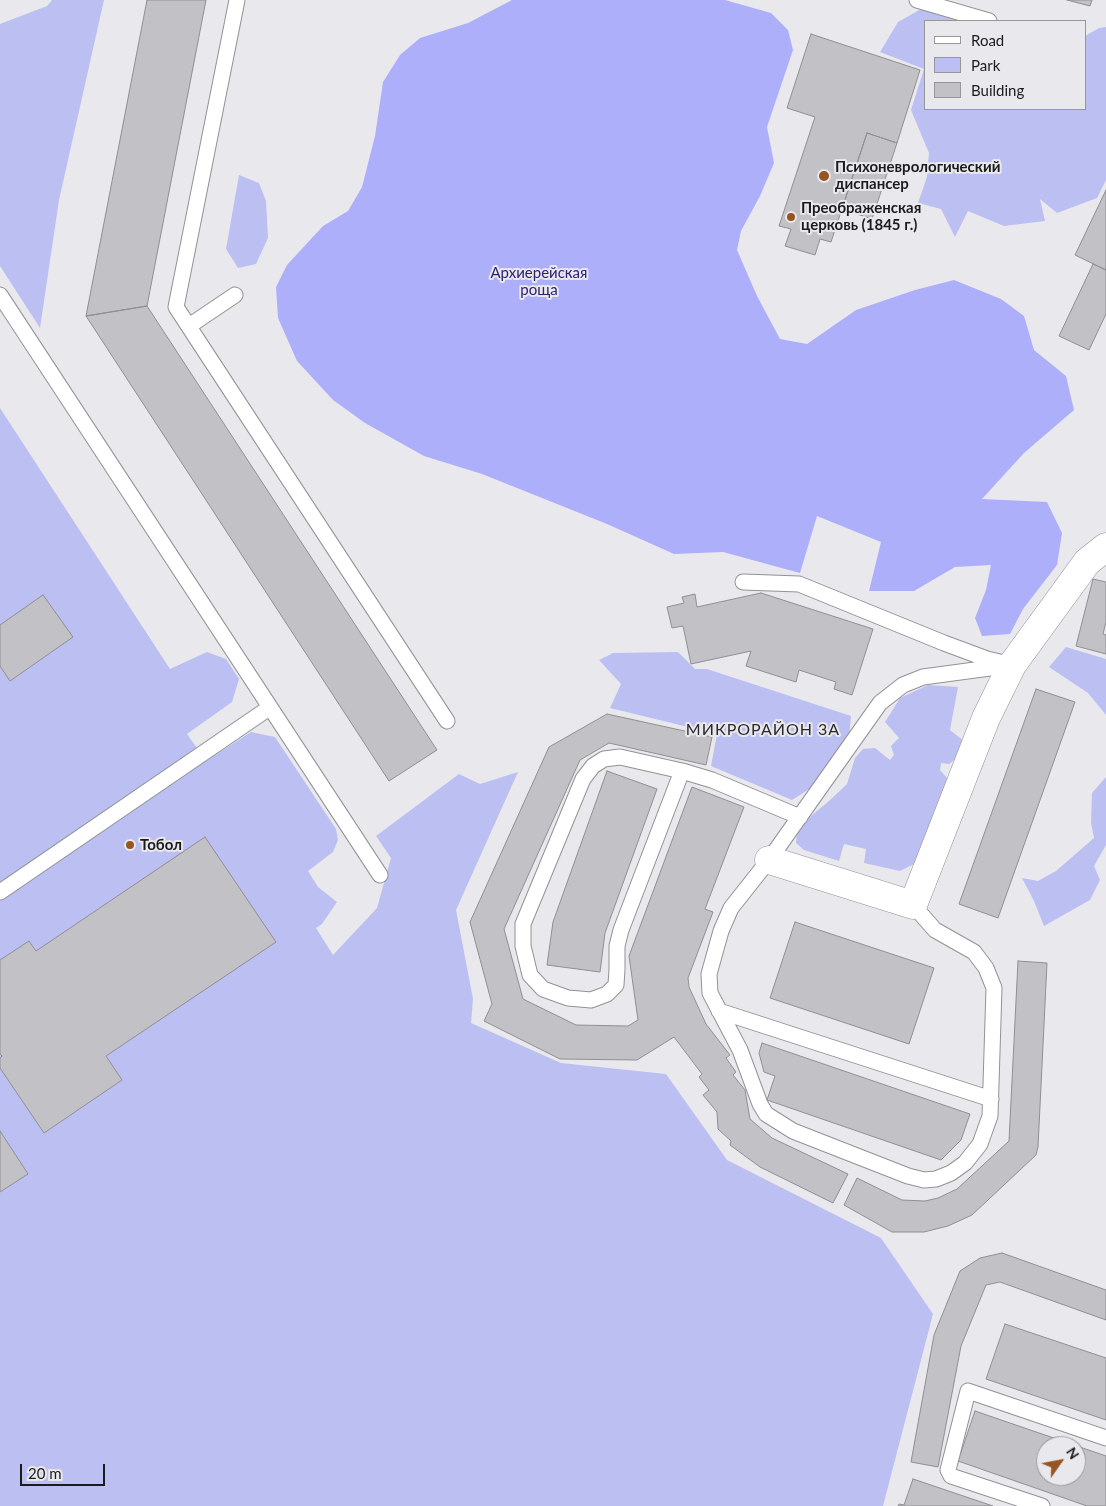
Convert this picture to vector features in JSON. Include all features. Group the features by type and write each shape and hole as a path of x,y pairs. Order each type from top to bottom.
{"street":[{"path":"769,860 913,904 986,718 1012,665 1087,562 1106,547"}],"lane":[{"path":"237,0 176,307 447,721"},
{"path":"917,0 986,20"},
{"path":"0,295 380,875"},
{"path":"189,326 235,295"},
{"path":"743,582 799,584 944,643 1012,665"},
{"path":"913,904 935,930 974,952 986,968 994,988 990,1116 980,1144 965,1163 951,1173 936,1179 924,1180 908,1176 793,1131 766,1114 760,1104 740,1050 710,992 709,974 721,931 731,908 769,860 880,703 903,685 923,677 1012,665"},
{"path":"0,892 269,708"},
{"path":"682,771 620,930 617,946 616,985 607,994 591,1000 568,998 543,989 530,975 523,946 523,924 583,780 593,766 604,759 620,757 682,771 712,780 800,817"},
{"path":"719,1011 991,1100"},
{"path":"1042,1506 951,1476 948,1470 968,1391 1106,1438"}],"green space":[{"path":"52,0 104,0 59,200 40,328 0,266 0,24 47,6"},
{"name":"Архиерейская роща","path":"512,0 725,0 771,13 788,30 793,50 767,127 774,163 760,196 741,231 737,250 757,296 780,339 807,344 856,310 915,290 954,280 1001,299 1024,316 1034,350 1066,376 1074,410 1024,453 982,499 1047,502 1062,533 1057,565 1023,609 1010,634 982,636 975,618 986,590 991,565 955,567 914,591 869,591 881,542 817,516 800,573 723,552 674,554 607,524 482,474 424,456 365,423 333,400 297,361 278,318 276,287 287,265 323,226 348,211 362,187 375,136 383,82 400,55 420,38 468,23"},
{"path":"921,9 955,20 924,20 924,69 880,52 898,22"},
{"path":"1106,27 1106,180 1097,198 1057,213 1040,199 1045,221 1004,226 968,211 955,237 941,209 918,203 927,177 929,153 911,110 924,69 924,110 1086,110 1086,35 1099,28"},
{"path":"239,175 259,183 266,201 268,238 256,264 238,268 226,249"},
{"path":"0,408 170,669 207,652 226,659 239,679 232,702 187,734 206,761 251,732 275,737 336,829 338,840 333,852 308,871 318,887 337,902 322,924 316,928 333,955 377,908 391,858 376,836 459,774 480,784 518,772 456,910 473,999 471,1023 561,1063 666,1074 727,1160 881,1238 933,1314 883,1506 0,1506"},
{"path":"1066,647 1106,659 1106,715 1088,693 1049,667"},
{"path":"678,652 695,669 707,669 851,716 849,737 814,786 792,800 711,766 717,734 610,708 621,684 599,660 613,653"},
{"path":"928,685 958,687 950,730 964,741 961,755 949,764 941,763 940,770 952,784 916,863 900,871 864,863 866,849 844,844 839,861 804,850 796,843 797,831 847,784 855,758 863,749 875,748 890,760 894,755 891,746 899,738 885,722 900,698"},
{"path":"1106,777 1106,845 1094,866 1100,880 1090,900 1044,926 1022,878 1038,881 1056,871 1094,838 1091,823 1092,793"}],"building":[{"path":"147,0 206,0 147,306 86,316"},
{"path":"1067,0 1092,0 1090,6"},
{"name":"Психоневрологический диспансер","path":"811,34 920,70 897,143 867,133 831,242 820,239 815,255 785,246 791,229 779,226 815,117 787,108"},
{"path":"867,133 897,143 872,219 842,209"},
{"path":"1106,190 1106,270 1075,255"},
{"path":"1093,264 1106,270 1106,314 1089,350 1059,336"},
{"path":"147,306 437,750 389,781 86,316"},
{"path":"1093,579 1106,582 1106,622 1103,634 1106,635 1106,654 1076,646"},
{"path":"761,593 873,629 852,695 834,689 836,682 799,670 796,682 746,666 751,651 691,664 683,626 672,628 667,607 684,603 682,597 695,594 697,607"},
{"path":"43,595 73,637 10,681 0,666 0,625"},
{"path":"1036,689 1075,702 998,918 959,904"},
{"path":"607,714 712,737 706,765 609,743 580,760 504,929 523,999 576,1025 628,1026 638,1020 629,956 692,787 744,807 705,909 713,912 688,978 689,987 706,1024 730,1055 726,1058 736,1072 733,1075 745,1090 750,1119 772,1138 848,1174 833,1203 760,1167 730,1145 731,1141 718,1129 717,1112 703,1095 709,1090 699,1077 702,1074 674,1037 637,1060 560,1059 484,1021 492,1004 470,922 549,747"},
{"path":"607,771 657,789 605,933 600,972 547,965 553,922"},
{"path":"205,837 276,942 106,1056 122,1080 44,1133 0,1068 0,1058 2,1056 0,1054 0,960 29,941 36,951"},
{"path":"795,922 934,968 909,1044 770,998"},
{"path":"1018,961 1047,963 1038,1147 1036,1155 972,1215 948,1226 924,1232 892,1232 844,1205 857,1178 902,1200 925,1201 938,1198 957,1189 1009,1141"},
{"path":"762,1043 970,1114 961,1140 941,1160 767,1100 775,1076 764,1072 759,1053"},
{"path":"0,1131 28,1174 0,1192"},
{"path":"1002,1253 1106,1290 1106,1320 1000,1282 986,1285 961,1346 938,1467 911,1462 934,1335 960,1271 980,1258"},
{"path":"1005,1324 1106,1358 1106,1420 986,1379"},
{"path":"975,1411 1048,1436 1036,1436 1036,1486 1086,1486 1086,1449 1106,1456 1106,1506 1087,1506 958,1461"},
{"path":"913,1479 993,1506 898,1506 899,1504 904,1505"}],"place":[{"name":"Психоневрологический диспансер","path":"824,176"},
{"name":"Преображенская церковь (1845 г.)","path":"791,217"},
{"name":"Тобол","path":"130,845"}],"district":[{"name":"МИКРОРАЙОН 3А","path":"763,730"}]}
